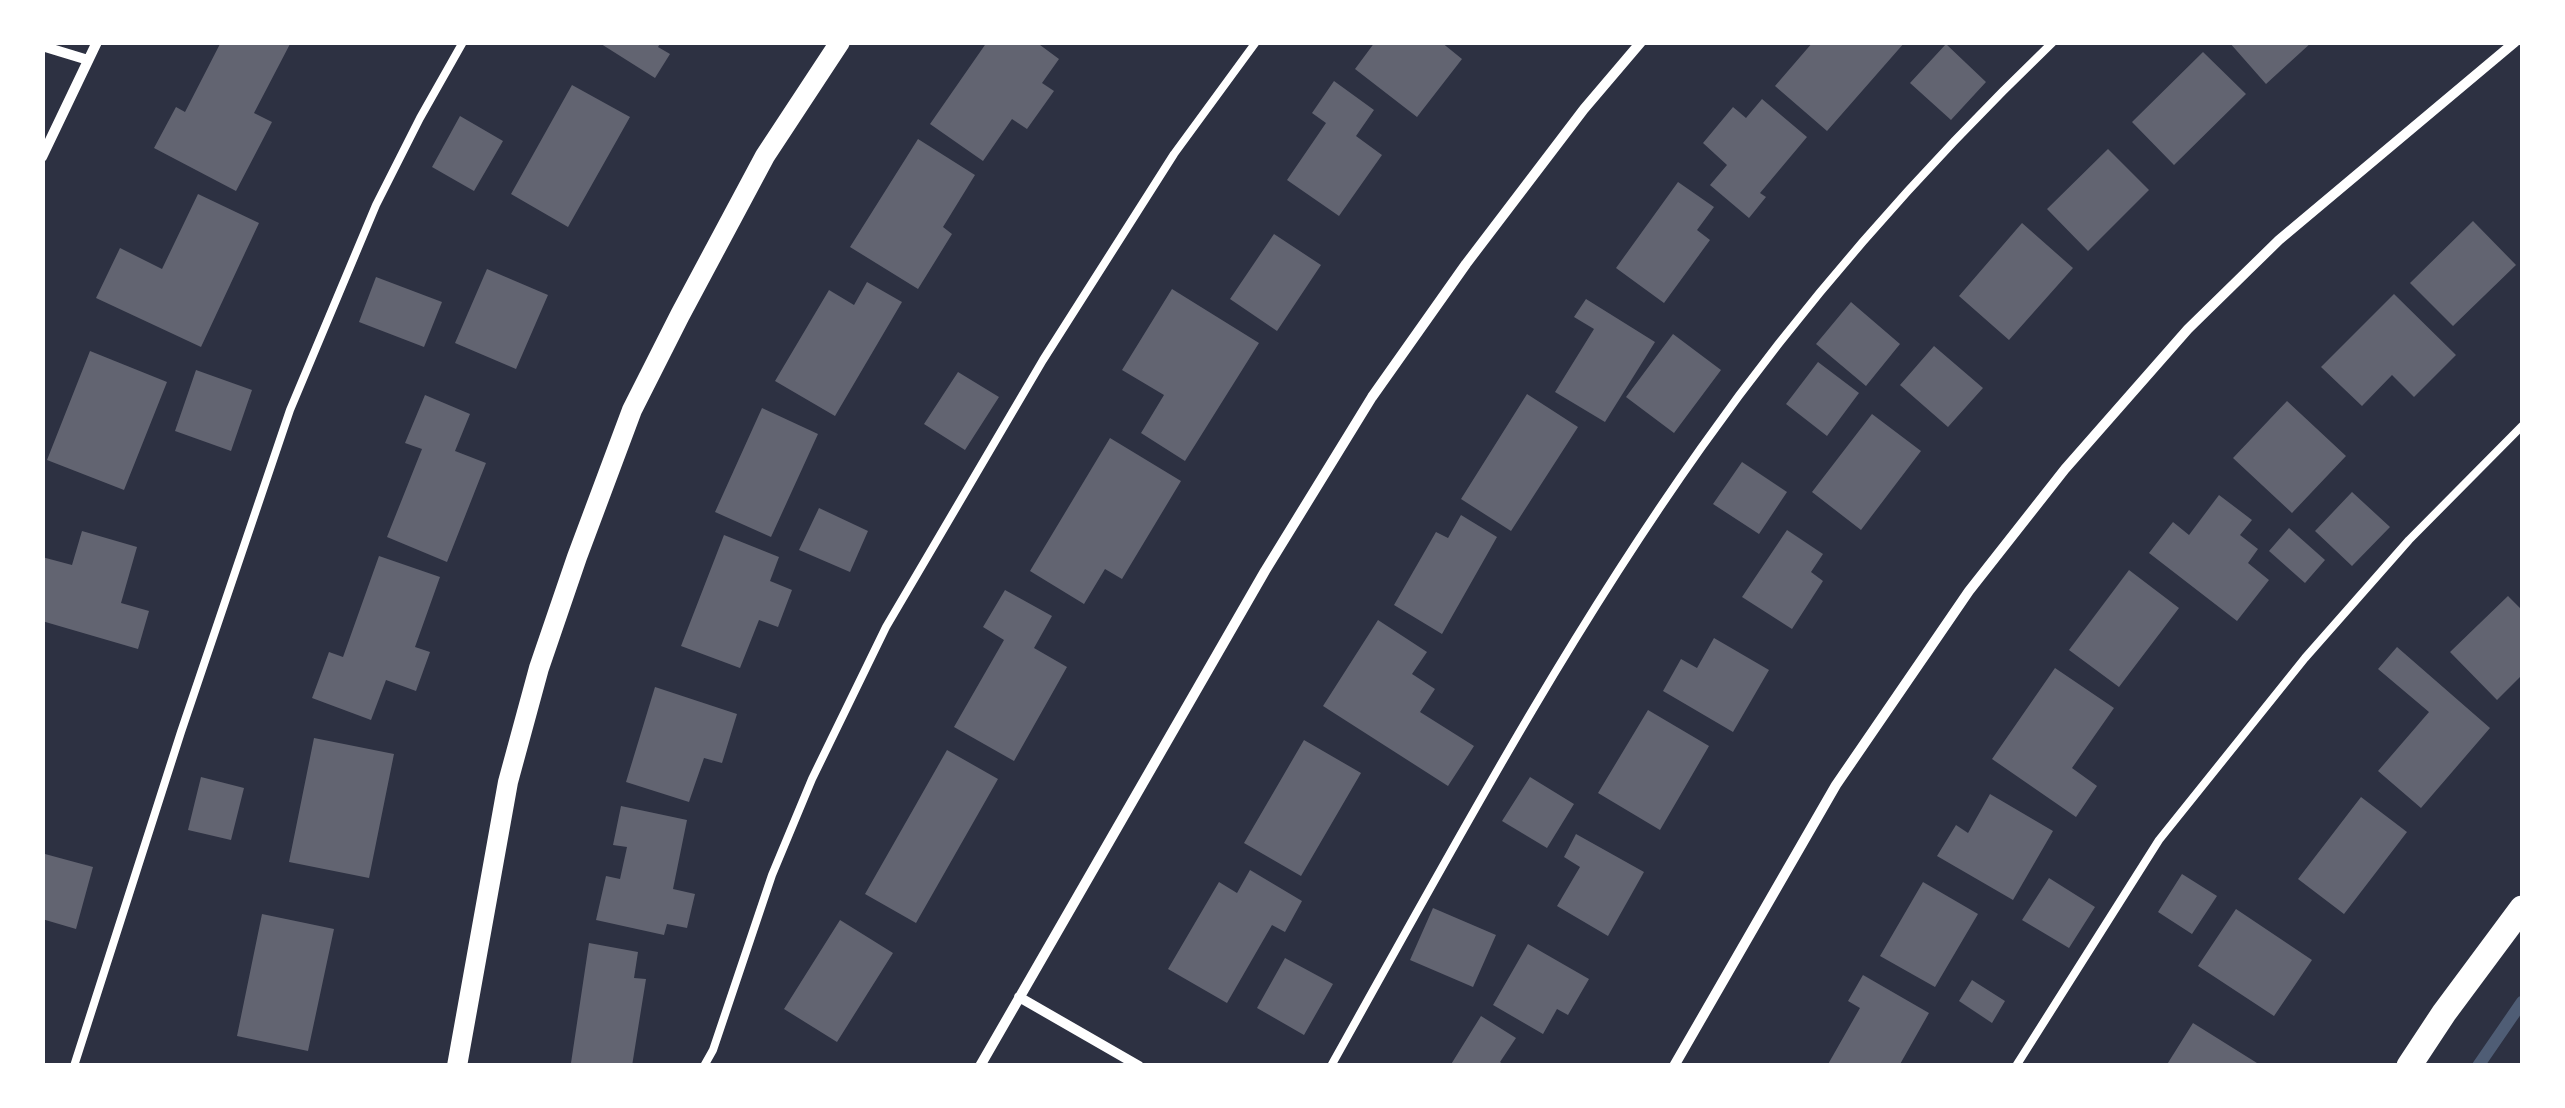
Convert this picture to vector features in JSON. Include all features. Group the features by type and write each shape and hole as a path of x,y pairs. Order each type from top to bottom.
{"main road":[{"path":"457,1066 513,763 538,668 577,557 632,410 680,315 766,156 840,42"},
{"path":"2409,1066 2522,908"}],"street":[{"path":"42,157 97,42"},
{"path":"980,1066 1265,571 1372,397 1584,108 1641,42"},
{"path":"1674,1066 1836,785 1970,591 2065,469 2188,329 2279,240 2515,42"},
{"path":"42,46 88,60"},
{"path":"1019,997 1139,1066"}],"lane":[{"path":"74,1066 180,732 290,410 376,205 463,42"},
{"path":"704,1066 772,875 812,779 886,627 1063,328 1174,154 1256,42"},
{"path":"1330,1066 1605,590 1702,446 1837,270 2007,87 2054,42"},
{"path":"2016,1066 2171,824 2304,658 2408,540 2522,426"}],"building":[{"path":"221,42 290,44 254,113 272,122 236,191 154,148 176,107 185,112"},
{"path":"598,42 661,42 658,47 670,54 655,78"},
{"path":"987,42 1036,42 1059,59 1042,83 1054,91 1027,129 1012,119 983,161 930,124"},
{"path":"1375,42 1441,42 1462,59 1417,117 1355,69"},
{"path":"1813,42 1905,42 1827,131 1775,86"},
{"path":"2229,42 2312,42 2266,84"},
{"path":"1946,44 1986,82 1951,120 1910,83"},
{"path":"2203,52 2246,94 2174,165 2132,122"},
{"path":"1334,81 1374,110 1356,136 1382,155 1339,216 1287,180 1326,123 1312,113"},
{"path":"572,85 630,117 568,227 511,194"},
{"path":"1762,99 1807,137 1760,193 1766,197 1749,218 1710,185 1727,165 1703,143 1733,107 1746,118"},
{"path":"460,116 503,141 474,191 432,167"},
{"path":"918,139 975,175 943,227 952,234 918,289 850,247"},
{"path":"2108,149 2149,190 2088,251 2047,209"},
{"path":"1678,182 1714,207 1697,230 1710,240 1664,303 1616,268"},
{"path":"198,194 259,223 201,347 96,298 120,248 162,269"},
{"path":"2473,221 2516,265 2453,326 2410,283"},
{"path":"2022,223 2073,268 2009,340 1959,296"},
{"path":"1274,234 1321,265 1277,331 1230,299"},
{"path":"487,269 548,295 516,369 455,343"},
{"path":"376,277 442,302 424,347 359,322"},
{"path":"867,282 902,302 835,416 775,381 829,290 854,305"},
{"path":"1172,289 1259,343 1185,461 1141,433 1164,395 1122,370"},
{"path":"2394,294 2456,355 2414,397 2392,375 2362,406 2321,367"},
{"path":"1586,299 1655,342 1605,422 1555,392 1594,329 1574,317"},
{"path":"1851,302 1900,344 1866,386 1816,344"},
{"path":"1673,334 1721,370 1674,433 1626,397"},
{"path":"1934,346 1983,388 1948,427 1900,385"},
{"path":"90,351 167,382 124,490 47,460"},
{"path":"1818,362 1859,393 1827,436 1786,404"},
{"path":"196,370 252,390 231,451 175,431"},
{"path":"958,372 999,397 965,450 924,424"},
{"path":"1527,394 1578,427 1511,531 1461,499"},
{"path":"425,395 470,414 455,451 486,463 447,562 387,537 422,449 405,443"},
{"path":"2287,401 2346,456 2292,513 2233,458"},
{"path":"762,408 818,434 771,537 715,512"},
{"path":"1872,414 1921,451 1861,530 1812,492"},
{"path":"1110,438 1181,481 1122,579 1105,569 1084,604 1030,571"},
{"path":"1742,462 1787,492 1759,534 1713,504"},
{"path":"2352,492 2390,527 2352,566 2315,531"},
{"path":"2219,495 2252,520 2240,535 2258,549 2248,563 2269,580 2237,621 2149,553 2173,522 2189,535"},
{"path":"819,508 868,531 850,572 799,550"},
{"path":"1461,515 1497,537 1442,634 1394,605 1436,532 1448,538"},
{"path":"2289,528 2325,560 2305,583 2269,551"},
{"path":"1787,530 1823,554 1811,572 1823,581 1792,629 1742,597"},
{"path":"82,531 137,547 121,603 149,611 138,649 42,621 42,557 72,565"},
{"path":"724,535 779,557 770,581 792,590 778,627 759,620 740,668 681,646"},
{"path":"379,556 440,577 415,647 430,652 416,691 386,680 371,720 312,698 329,652 343,657"},
{"path":"2129,570 2179,608 2119,687 2069,650"},
{"path":"1005,590 1052,616 1034,648 1067,667 1014,761 954,727 1004,640 983,627"},
{"path":"2508,596 2522,610 2522,675 2497,700 2450,652"},
{"path":"1378,620 1427,652 1412,674 1435,689 1420,712 1474,746 1448,786 1323,706"},
{"path":"1714,638 1769,670 1733,732 1663,691 1681,659 1697,668"},
{"path":"2397,647 2490,728 2421,808 2378,771 2429,712 2378,669"},
{"path":"2055,668 2114,708 2072,768 2097,786 2076,817 1992,759"},
{"path":"655,687 737,714 722,763 704,758 689,802 626,782"},
{"path":"1648,710 1709,746 1660,830 1598,793"},
{"path":"314,738 394,754 369,878 289,862"},
{"path":"1304,740 1361,773 1301,876 1244,843"},
{"path":"947,750 998,779 916,923 865,894"},
{"path":"201,777 244,788 231,840 188,830"},
{"path":"1530,777 1574,804 1547,848 1502,821"},
{"path":"1990,794 2053,831 2013,900 1937,856 1956,825 1968,833"},
{"path":"2361,797 2407,832 2344,914 2298,879"},
{"path":"621,806 687,820 673,889 695,894 687,928 667,924 664,935 596,920 606,876 620,879 627,847 613,845"},
{"path":"1576,834 1644,872 1608,936 1557,906 1580,867 1564,857"},
{"path":"45,854 93,867 76,929 42,919"},
{"path":"1250,870 1302,901 1285,932 1272,925 1227,1003 1168,969 1219,882 1237,893"},
{"path":"2182,874 2217,896 2192,934 2158,912"},
{"path":"2049,878 2095,907 2069,948 2022,920"},
{"path":"1923,882 1978,914 1935,987 1880,956"},
{"path":"1433,908 1496,935 1473,987 1410,960"},
{"path":"2236,909 2312,960 2274,1016 2198,966"},
{"path":"262,914 334,929 308,1051 237,1036"},
{"path":"840,920 893,953 837,1042 784,1009"},
{"path":"589,943 638,952 634,978 646,979 632,1066 571,1063"},
{"path":"1528,944 1589,979 1568,1015 1557,1009 1543,1034 1493,1005"},
{"path":"1285,958 1333,984 1304,1035 1257,1008"},
{"path":"1863,975 1929,1013 1899,1066 1827,1066 1860,1008 1848,1001"},
{"path":"1972,980 2005,1001 1992,1023 1959,1001"},
{"path":"1481,1016 1516,1038 1500,1062 1505,1066 1450,1066"},
{"path":"2193,1023 2257,1063 2166,1066"}],"waterway":[{"path":"2478,1066 2522,1002"}]}
